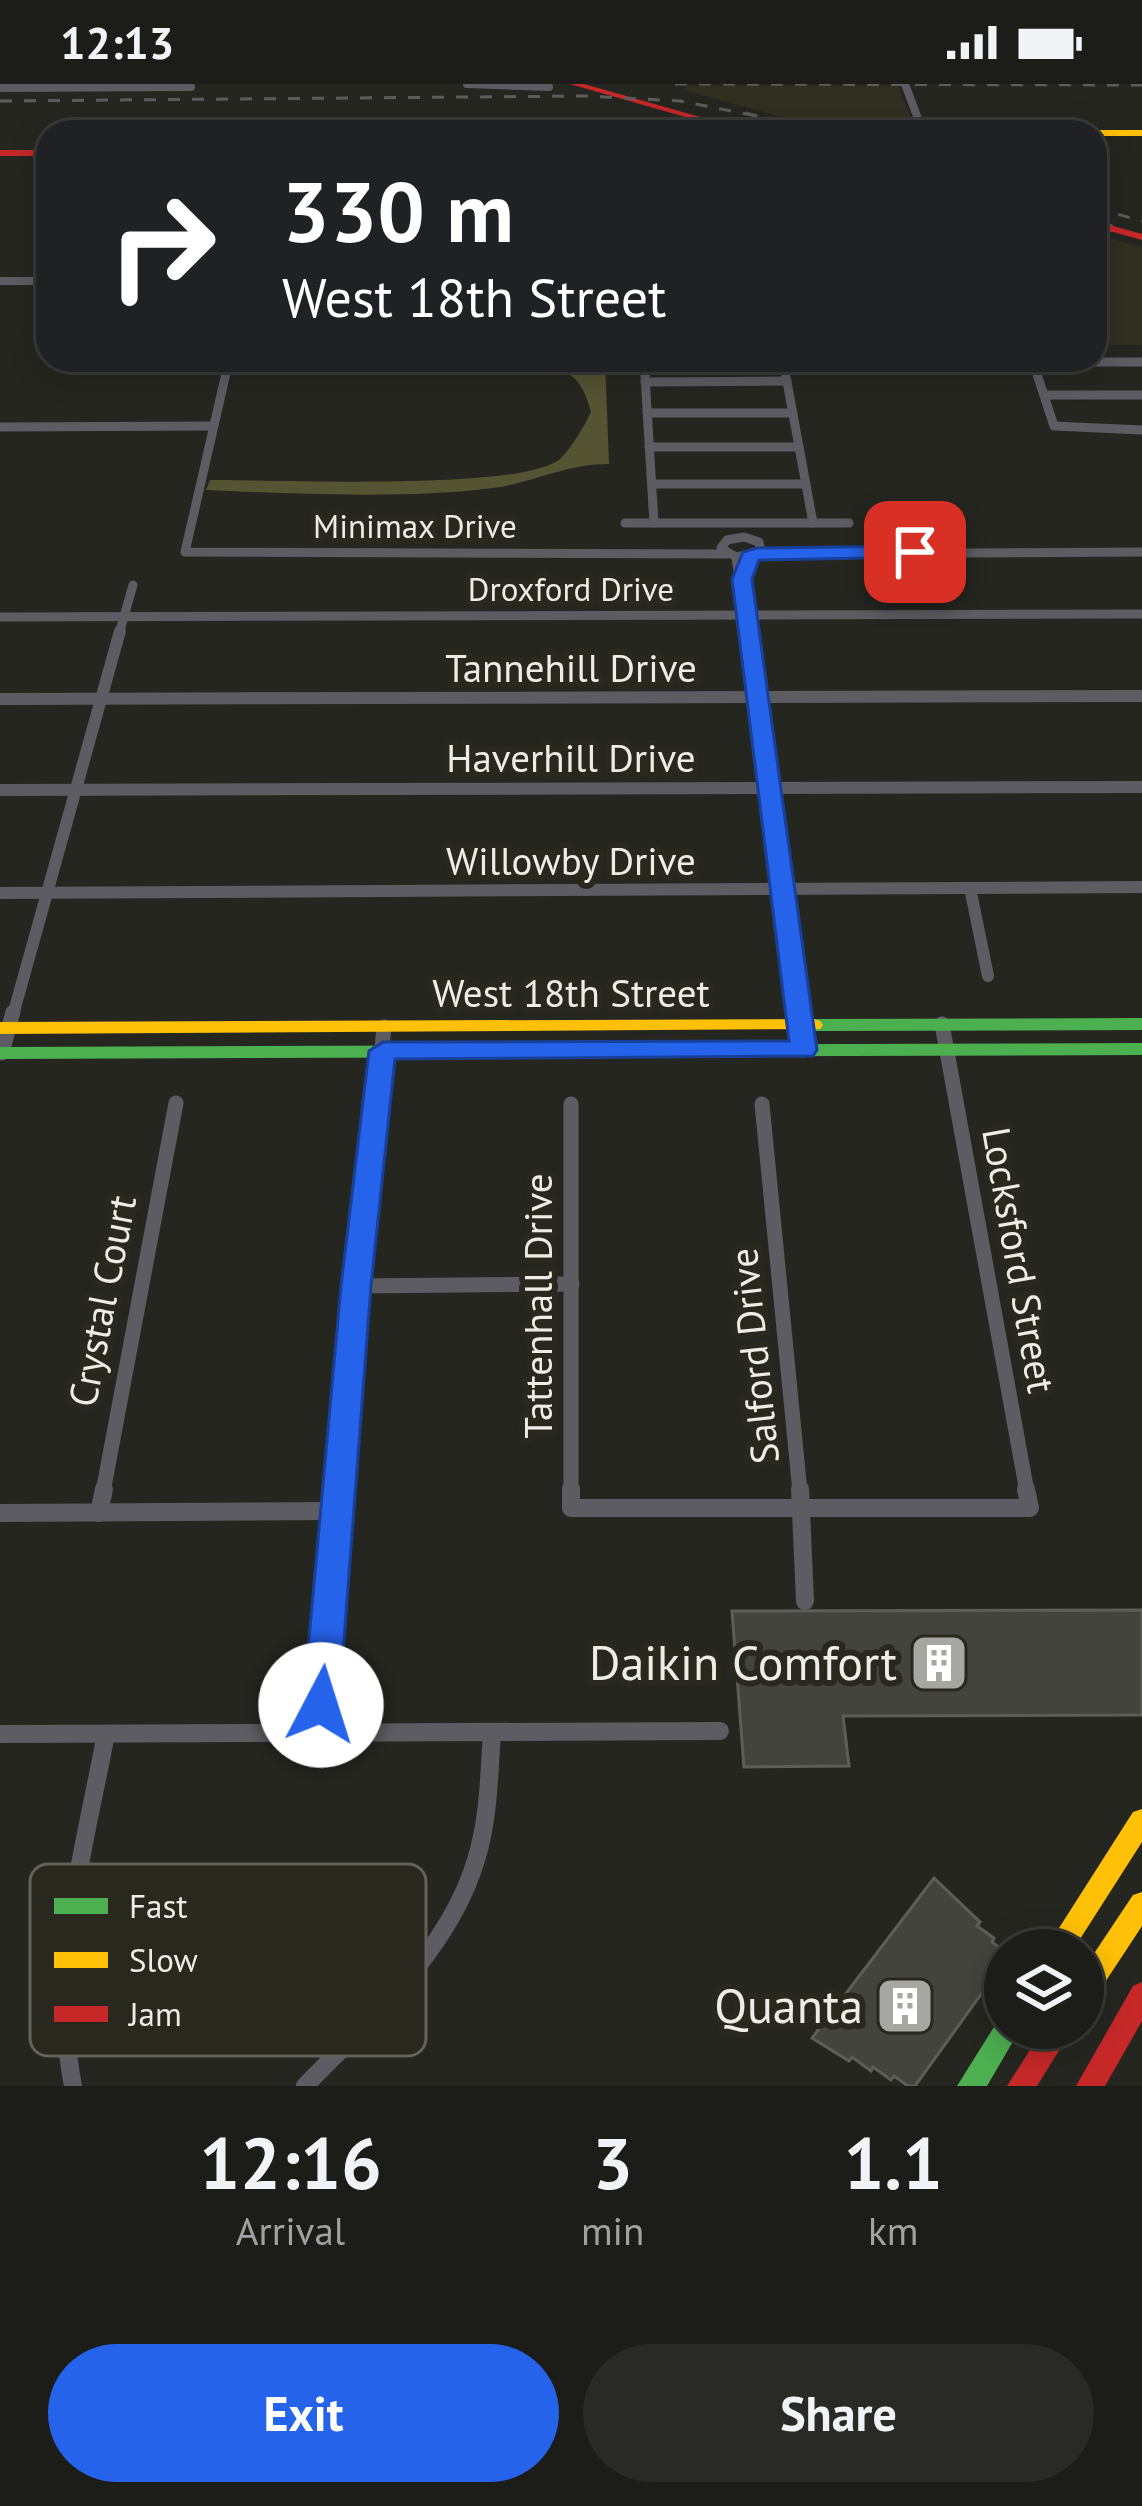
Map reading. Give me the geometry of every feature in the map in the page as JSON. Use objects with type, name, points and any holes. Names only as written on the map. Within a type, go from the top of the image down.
[{"type":"main road","points":[[574,84],[722,120]]},
{"type":"main road","points":[[598,84],[710,120]]},
{"type":"main road","points":[[617,96],[645,97]]},
{"type":"main road","points":[[1107,134],[1142,134]]},
{"type":"main road","points":[[0,153],[36,153]]},
{"type":"main road","points":[[1107,231],[1142,237]]},
{"type":"main road","name":"West 18th Street","points":[[5,1028],[1142,1024]]},
{"type":"main road","points":[[593,1026],[593,1050]]},
{"type":"main road","points":[[190,1052],[195,1027]]},
{"type":"main road","name":"West 18th Street","points":[[1,1053],[1142,1048]]},
{"type":"main road","points":[[1072,1929],[1142,1820]]},
{"type":"main road","points":[[1104,1961],[1142,1904]]},
{"type":"main road","points":[[1090,2086],[1142,1995]]},
{"type":"main road","points":[[971,2086],[995,2049]]},
{"type":"main road","points":[[1021,2086],[1046,2049]]},
{"type":"street","points":[[467,84],[549,87]]},
{"type":"street","points":[[905,84],[918,120]]},
{"type":"street","points":[[0,88],[191,88]]},
{"type":"street","points":[[0,281],[36,281]]},
{"type":"street","points":[[1107,362],[1142,362]]},
{"type":"street","points":[[0,427],[213,427],[227,372]]},
{"type":"street","points":[[645,372],[654,523]]},
{"type":"street","points":[[785,372],[813,523]]},
{"type":"street","points":[[1036,372],[1054,426],[1142,430]]},
{"type":"street","points":[[645,382],[787,381]]},
{"type":"street","points":[[1043,395],[1142,395]]},
{"type":"street","points":[[647,413],[793,413]]},
{"type":"street","name":"Minimax Drive","points":[[213,427],[185,552],[729,551]]},
{"type":"street","points":[[649,447],[799,447]]},
{"type":"street","points":[[652,484],[806,484]]},
{"type":"street","points":[[625,523],[849,523]]},
{"type":"street","points":[[729,551],[743,537],[755,551]]},
{"type":"street","points":[[729,551],[1142,552]]},
{"type":"street","points":[[729,551],[742,579],[803,1050]]},
{"type":"street","points":[[742,579],[755,551]]},
{"type":"street","points":[[1,1053],[133,585]]},
{"type":"street","name":"Droxford Drive","points":[[0,617],[1142,614]]},
{"type":"street","name":"Tannehill Drive","points":[[0,699],[1142,696]]},
{"type":"street","name":"Haverhill Drive","points":[[0,790],[1142,787]]},
{"type":"street","name":"Willowby Drive","points":[[0,893],[1142,887]]},
{"type":"street","points":[[970,888],[988,976]]},
{"type":"street","name":"Locksford Street","points":[[802,1506],[1030,1508],[941,1024]]},
{"type":"street","points":[[317,1733],[356,1286],[385,1027]]},
{"type":"street","name":"Crystal Court","points":[[99,1513],[176,1103]]},
{"type":"street","name":"Tattenhall Drive","points":[[571,1104],[572,1508],[802,1506]]},
{"type":"street","name":"Salford Drive","points":[[762,1104],[802,1506],[805,1601]]},
{"type":"street","points":[[356,1286],[572,1284]]},
{"type":"street","points":[[0,1513],[336,1511]]},
{"type":"street","points":[[0,1735],[720,1731]]},
{"type":"street","points":[[426,1952],[448,1925],[471,1876],[485,1826],[492,1732]]},
{"type":"street","points":[[84,1864],[106,1734]]},
{"type":"street","points":[[68,2056],[73,2086]]},
{"type":"street","points":[[305,2086],[334,2056]]},
{"type":"shaded area","points":[[687,86],[898,86],[912,120],[793,120],[683,90]]},
{"type":"shaded area","points":[[1107,237],[1142,247],[1142,345],[1107,345]]},
{"type":"shaded area","points":[[564,372],[605,372],[609,464],[509,485],[425,494],[206,490],[210,480],[450,480],[539,469],[561,458],[591,412]]},
{"type":"building","name":"Daikin Comfort","points":[[1142,1610],[1142,1715],[843,1716],[849,1766],[744,1767],[732,1611]]},
{"type":"building","name":"Quanta","points":[[934,1878],[980,1922],[984,1990],[915,2086],[894,2076],[891,2080],[873,2067],[871,2071],[852,2057],[849,2061],[812,2038]]},
{"type":"railway","points":[[675,84],[1142,85]]},
{"type":"railway","points":[[0,101],[586,96],[680,101],[758,116]]},
{"type":"railway","points":[[746,113],[758,116]]},
{"type":"railway","points":[[758,116],[762,117]]},
{"type":"railway","points":[[758,116],[772,120]]},
{"type":"railway","points":[[1107,211],[1142,221]]},
{"type":"traffic: fast","points":[[814,1025],[1142,1024]]},
{"type":"traffic: fast","points":[[0,1053],[1142,1049]]},
{"type":"traffic: fast","points":[[971,2086],[995,2049]]},
{"type":"traffic: slow","points":[[1107,133],[1142,133]]},
{"type":"traffic: slow","points":[[0,1028],[814,1025]]},
{"type":"traffic: slow","points":[[1072,1929],[1142,1820]]},
{"type":"traffic: slow","points":[[1104,1961],[1142,1904]]},
{"type":"traffic: jam","points":[[574,84],[704,120]]},
{"type":"traffic: jam","points":[[0,153],[36,153]]},
{"type":"traffic: jam","points":[[1107,227],[1142,237]]},
{"type":"traffic: jam","points":[[1090,2086],[1142,1995]]},
{"type":"traffic: jam","points":[[1021,2086],[1046,2049]]},
{"type":"place","name":"Daikin Comfort","points":[[939,1663]]},
{"type":"place","name":"Quanta","points":[[905,2006]]},
{"type":"route","points":[[321,1705],[356,1286],[383,1051],[803,1050],[742,579],[750,556],[757,554],[915,552]]}]
